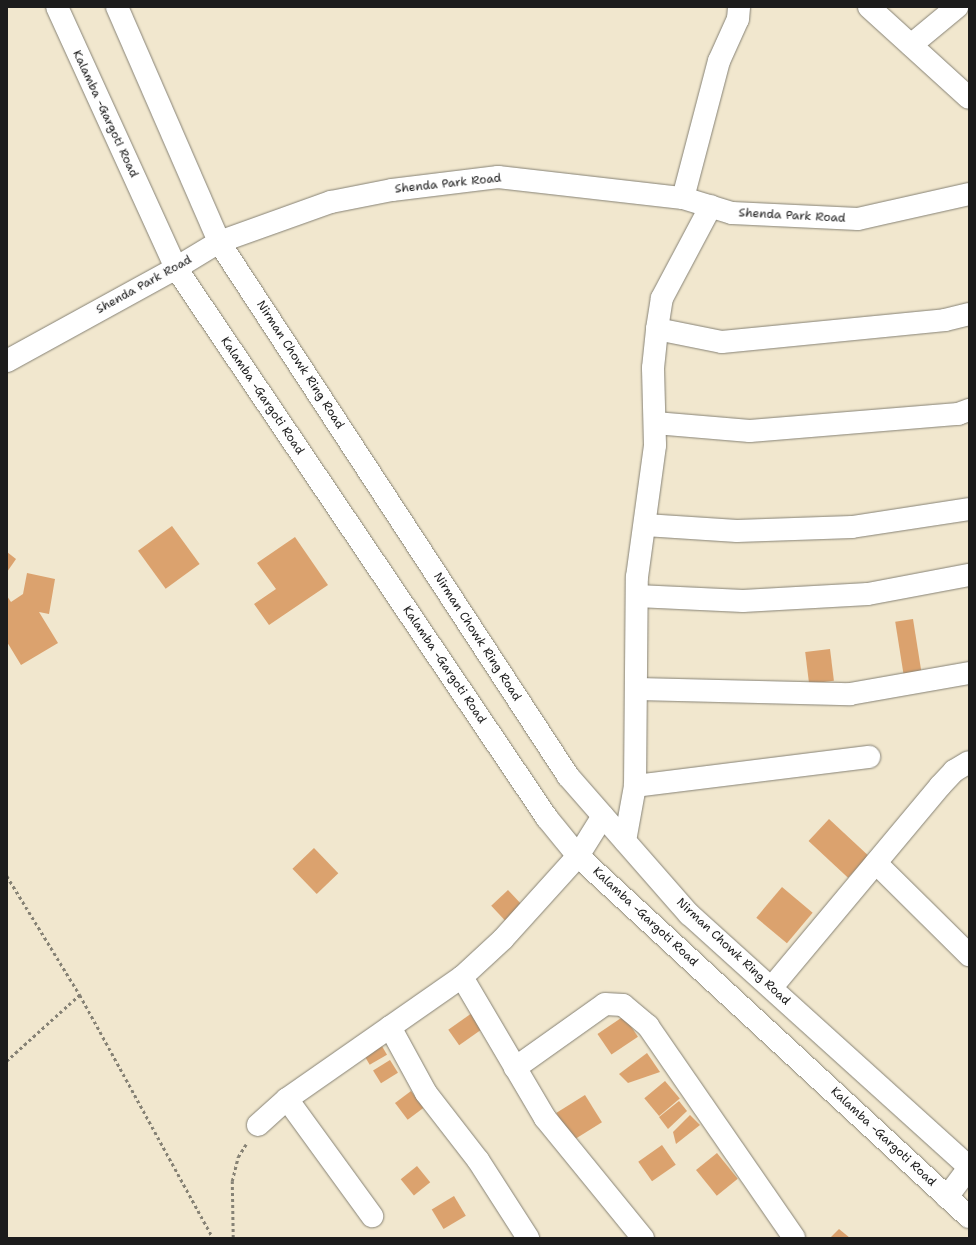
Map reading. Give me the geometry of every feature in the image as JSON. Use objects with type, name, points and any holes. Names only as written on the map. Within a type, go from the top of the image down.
[{"type":"street","name":"Kalamba -Gargoti Road","points":[[57,7],[176,268],[547,818],[578,856],[969,1217]]},
{"type":"street","name":"Nirman Chowk Ring Road","points":[[117,7],[219,242],[568,776],[688,914],[772,987],[969,1167]]},
{"type":"street","points":[[683,198],[719,61],[738,19],[739,7]]},
{"type":"street","points":[[869,7],[969,98]]},
{"type":"street","points":[[911,45],[957,7]]},
{"type":"street","name":"Shenda Park Road","points":[[7,361],[176,268],[219,242],[331,202],[392,190],[498,177],[683,198],[732,213],[858,219],[969,194]]},
{"type":"street","points":[[625,841],[634,807],[638,689],[637,596],[655,445],[653,368],[657,329],[662,298],[711,206]]},
{"type":"street","points":[[657,329],[722,342],[945,320],[969,314]]},
{"type":"street","points":[[655,423],[750,431],[958,414],[969,410]]},
{"type":"street","points":[[645,525],[737,531],[852,527],[969,509]]},
{"type":"street","points":[[637,596],[743,602],[868,594],[969,575]]},
{"type":"street","points":[[638,689],[850,694],[969,673]]},
{"type":"street","points":[[635,786],[869,757]]},
{"type":"street","points":[[772,987],[940,786],[954,771],[969,762]]},
{"type":"street","points":[[258,1125],[287,1099],[462,977],[503,939],[578,856],[603,816]]},
{"type":"street","points":[[876,863],[968,952]]},
{"type":"street","points":[[462,977],[545,1118],[643,1238]]},
{"type":"street","points":[[515,1068],[605,1004],[622,1005],[648,1026],[794,1238]]},
{"type":"street","points":[[390,1027],[426,1093],[478,1160],[528,1238]]},
{"type":"street","points":[[287,1099],[372,1216]]},
{"type":"street","points":[[947,1197],[969,1167]]},
{"type":"path","points":[[7,876],[80,995],[214,1238]]},
{"type":"path","points":[[7,1061],[80,995]]},
{"type":"path","points":[[233,1238],[232,1181],[238,1157],[258,1125]]},
{"type":"building","points":[[172,526],[200,564],[166,589],[138,551]]},
{"type":"building","points":[[295,537],[328,585],[269,625],[254,604],[276,589],[257,563]]},
{"type":"building","points":[[7,552],[16,559],[7,572]]},
{"type":"building","points":[[27,573],[55,579],[49,614],[39,612],[58,643],[21,665],[7,642],[7,596],[11,602],[23,594]]},
{"type":"building","points":[[913,619],[922,676],[904,679],[895,622]]},
{"type":"building","points":[[830,649],[834,681],[809,684],[805,652]]},
{"type":"building","points":[[829,819],[868,856],[848,878],[809,841]]},
{"type":"building","points":[[314,848],[338,873],[317,894],[292,869]]},
{"type":"building","points":[[782,887],[813,913],[787,943],[756,918]]},
{"type":"building","points":[[508,890],[522,905],[506,921],[491,906]]},
{"type":"building","points":[[472,1013],[483,1029],[459,1045],[448,1030]]},
{"type":"building","points":[[624,1016],[638,1037],[611,1055],[597,1034]]},
{"type":"building","points":[[379,1041],[387,1055],[370,1065],[362,1051]]},
{"type":"building","points":[[647,1053],[660,1072],[628,1083],[619,1074]]},
{"type":"building","points":[[390,1060],[398,1073],[381,1083],[373,1071]]},
{"type":"building","points":[[665,1081],[680,1099],[659,1116],[644,1098]]},
{"type":"building","points":[[411,1091],[424,1108],[408,1120],[395,1103]]},
{"type":"building","points":[[585,1095],[602,1122],[573,1140],[556,1113]]},
{"type":"building","points":[[679,1101],[687,1111],[668,1129],[659,1117]]},
{"type":"building","points":[[690,1115],[700,1125],[676,1144],[673,1132]]},
{"type":"building","points":[[662,1145],[676,1165],[652,1181],[638,1162]]},
{"type":"building","points":[[717,1153],[738,1179],[717,1196],[696,1170]]},
{"type":"building","points":[[417,1166],[430,1182],[414,1196],[401,1179]]},
{"type":"building","points":[[454,1196],[466,1216],[444,1229],[432,1209]]},
{"type":"building","points":[[839,1229],[850,1238],[830,1238]]}]
